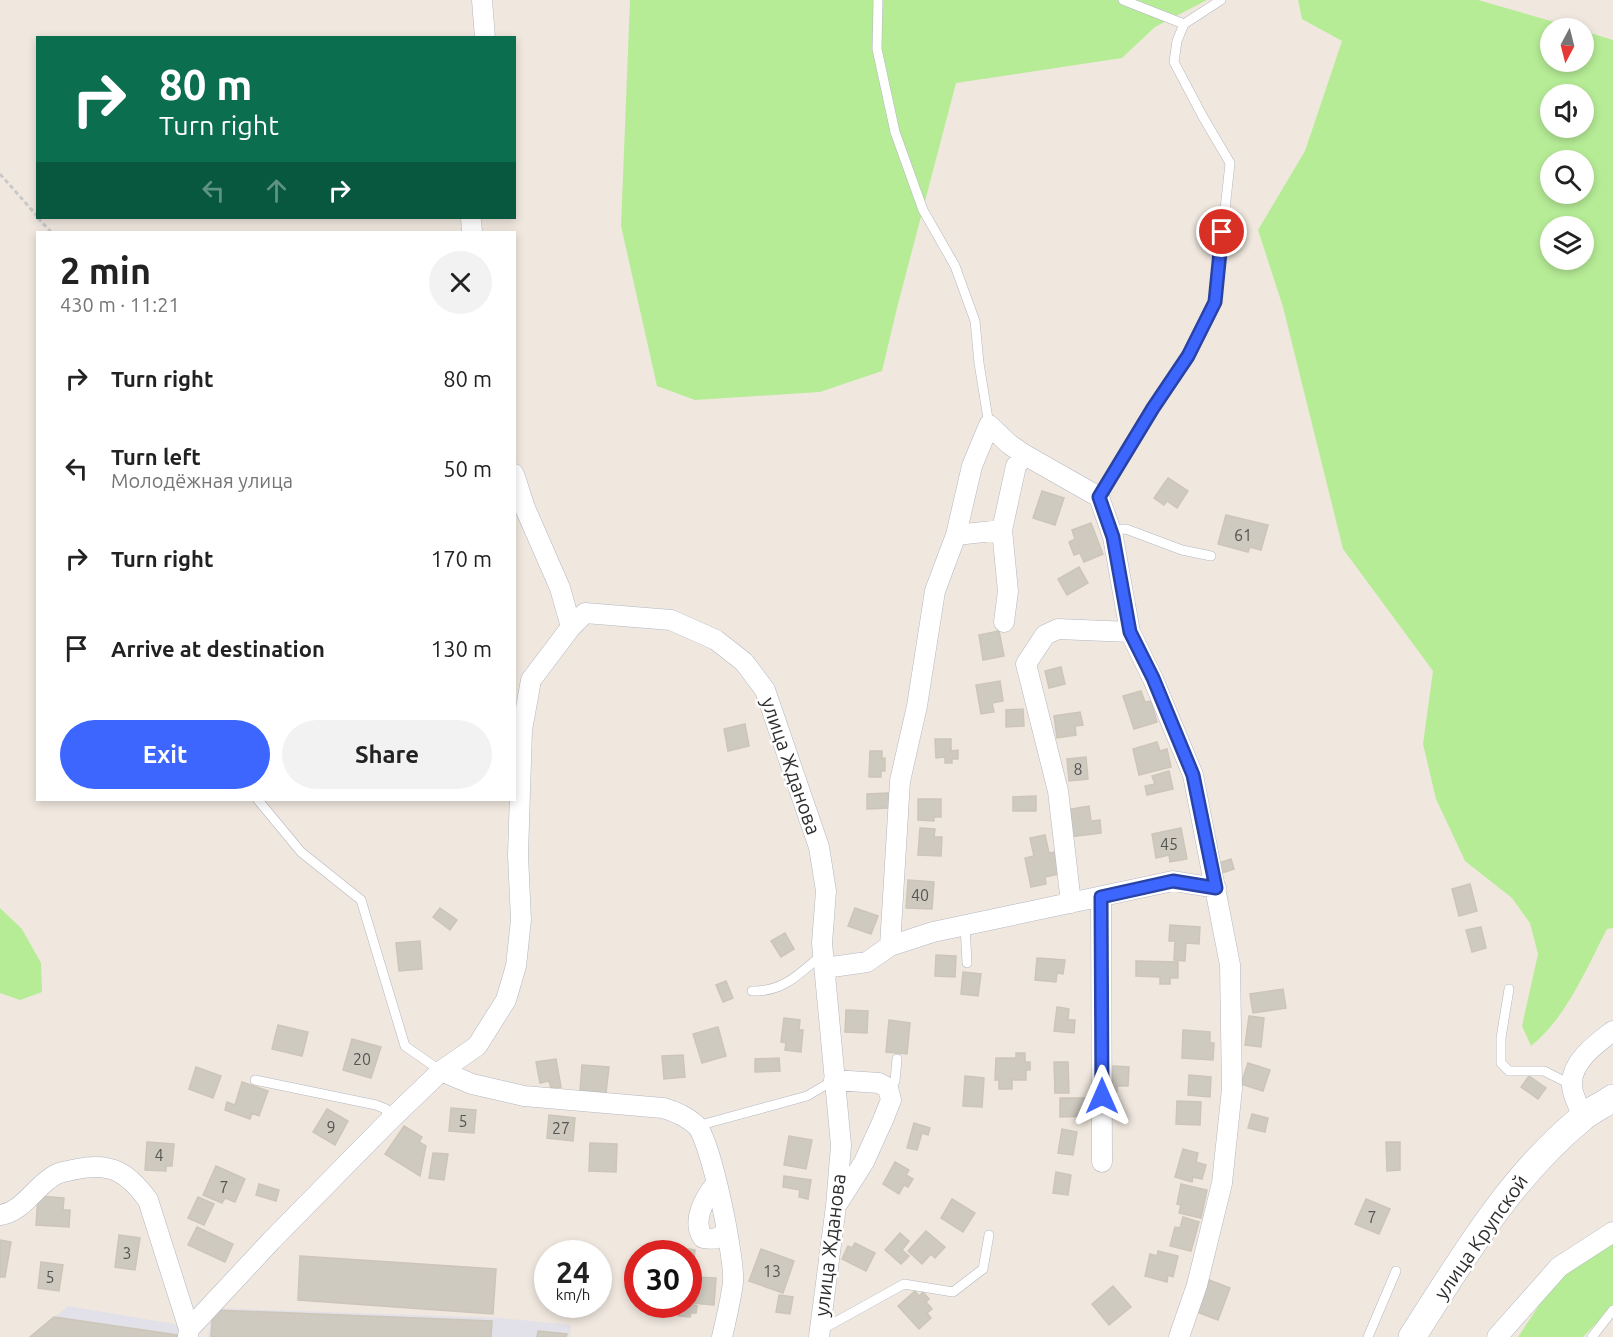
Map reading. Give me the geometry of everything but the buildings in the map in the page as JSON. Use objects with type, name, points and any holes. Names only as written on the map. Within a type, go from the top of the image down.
[{"type":"street","points":[[482,0],[484,36]]},
{"type":"street","points":[[890,946],[900,780],[917,706],[935,591],[956,535],[972,466],[989,424],[1009,444],[1025,455],[1099,497],[1110,530],[1130,632],[1153,678],[1193,775],[1230,965],[1232,1089],[1222,1183],[1197,1286],[1179,1337]]},
{"type":"street","points":[[1005,622],[1008,591],[1002,530],[1016,466],[1025,455]]},
{"type":"street","points":[[516,480],[525,508],[560,588],[571,627]]},
{"type":"street","points":[[956,535],[1002,530]]},
{"type":"street","name":"улица Жданова","points":[[189,1333],[271,1241],[387,1123],[441,1071],[477,1047],[506,1000],[516,966],[521,920],[518,855],[523,720],[531,680],[571,627],[585,613],[671,620],[716,640],[744,662],[765,690],[819,847],[826,891],[822,943],[841,1145],[836,1206],[819,1334]]},
{"type":"street","points":[[1071,903],[1058,790],[1026,664],[1045,635],[1058,628],[1130,632]]},
{"type":"street","points":[[824,961],[867,962],[890,946],[933,932],[1173,881],[1216,888]]},
{"type":"street","points":[[1101,897],[1102,1162]]},
{"type":"street","points":[[1583,1117],[1572,1085],[1576,1068],[1592,1047],[1613,1031]]},
{"type":"street","points":[[441,1071],[472,1084],[524,1096],[663,1108],[673,1111],[697,1126],[707,1148],[727,1230],[733,1281],[722,1337]]},
{"type":"street","points":[[834,1080],[879,1083],[888,1088],[891,1100],[864,1162],[836,1206]]},
{"type":"street","name":"улица Крупской","points":[[1412,1337],[1479,1233],[1524,1174],[1583,1117],[1613,1098]]},
{"type":"street","points":[[841,1145],[848,1156],[864,1162]]},
{"type":"street","points":[[0,1215],[11,1214],[56,1174],[87,1167],[116,1169],[135,1182],[148,1200],[189,1333]]},
{"type":"street","points":[[716,1184],[704,1199],[699,1232],[703,1238],[714,1240],[727,1230]]},
{"type":"street","points":[[1497,1337],[1559,1267],[1613,1232]]},
{"type":"lane","points":[[878,0],[877,49],[895,132],[922,210],[955,266],[975,321],[989,424]]},
{"type":"lane","points":[[1123,0],[1184,24]]},
{"type":"lane","points":[[1099,497],[1153,408],[1188,356],[1215,302],[1230,163],[1174,62],[1177,41],[1184,24],[1221,0]]},
{"type":"lane","points":[[1110,530],[1126,529],[1182,550],[1211,556]]},
{"type":"lane","points":[[259,801],[301,852],[361,900],[405,1046],[441,1071]]},
{"type":"lane","points":[[965,925],[967,963]]},
{"type":"lane","points":[[752,991],[779,988],[824,961]]},
{"type":"lane","points":[[1509,989],[1501,1038],[1501,1063],[1509,1071],[1544,1071],[1572,1085]]},
{"type":"lane","points":[[888,1088],[895,1081],[897,1059]]},
{"type":"lane","points":[[255,1080],[386,1108],[387,1123]]},
{"type":"lane","points":[[697,1126],[807,1096],[834,1080]]},
{"type":"lane","points":[[819,1334],[904,1284],[953,1292],[983,1269],[990,1235]]},
{"type":"lane","points":[[1368,1337],[1396,1271]]},
{"type":"lane","points":[[1592,1337],[1613,1310]]},
{"type":"path","points":[[0,174],[36,215]]},
{"type":"path","points":[[40,219],[50,231]]},
{"type":"shaded area","points":[[68,1306],[180,1325],[177,1337],[30,1337]]},
{"type":"shaded area","points":[[213,1308],[501,1318],[571,1325],[570,1337],[208,1337]]},
{"type":"green space","points":[[630,0],[1207,0],[1155,27],[1122,58],[956,83],[882,371],[820,392],[695,400],[657,386],[621,226]]},
{"type":"green space","points":[[1298,0],[1478,0],[1540,18],[1540,72],[1594,72],[1594,34],[1613,40],[1613,928],[1607,929],[1565,1007],[1544,1034],[1531,1046],[1522,1026],[1538,954],[1530,923],[1512,898],[1465,861],[1436,799],[1423,744],[1433,671],[1343,549],[1283,307],[1258,230],[1305,151],[1342,41],[1302,19]]},
{"type":"green space","points":[[0,908],[22,929],[41,963],[42,992],[20,1000],[0,993]]},
{"type":"green space","points":[[1613,1236],[1613,1306],[1583,1337],[1518,1337],[1570,1259]]},
{"type":"route","points":[[1102,1096],[1101,897],[1173,881],[1216,888],[1193,775],[1153,678],[1130,632],[1113,537],[1099,497],[1153,408],[1188,356],[1215,302],[1222,232]]}]
